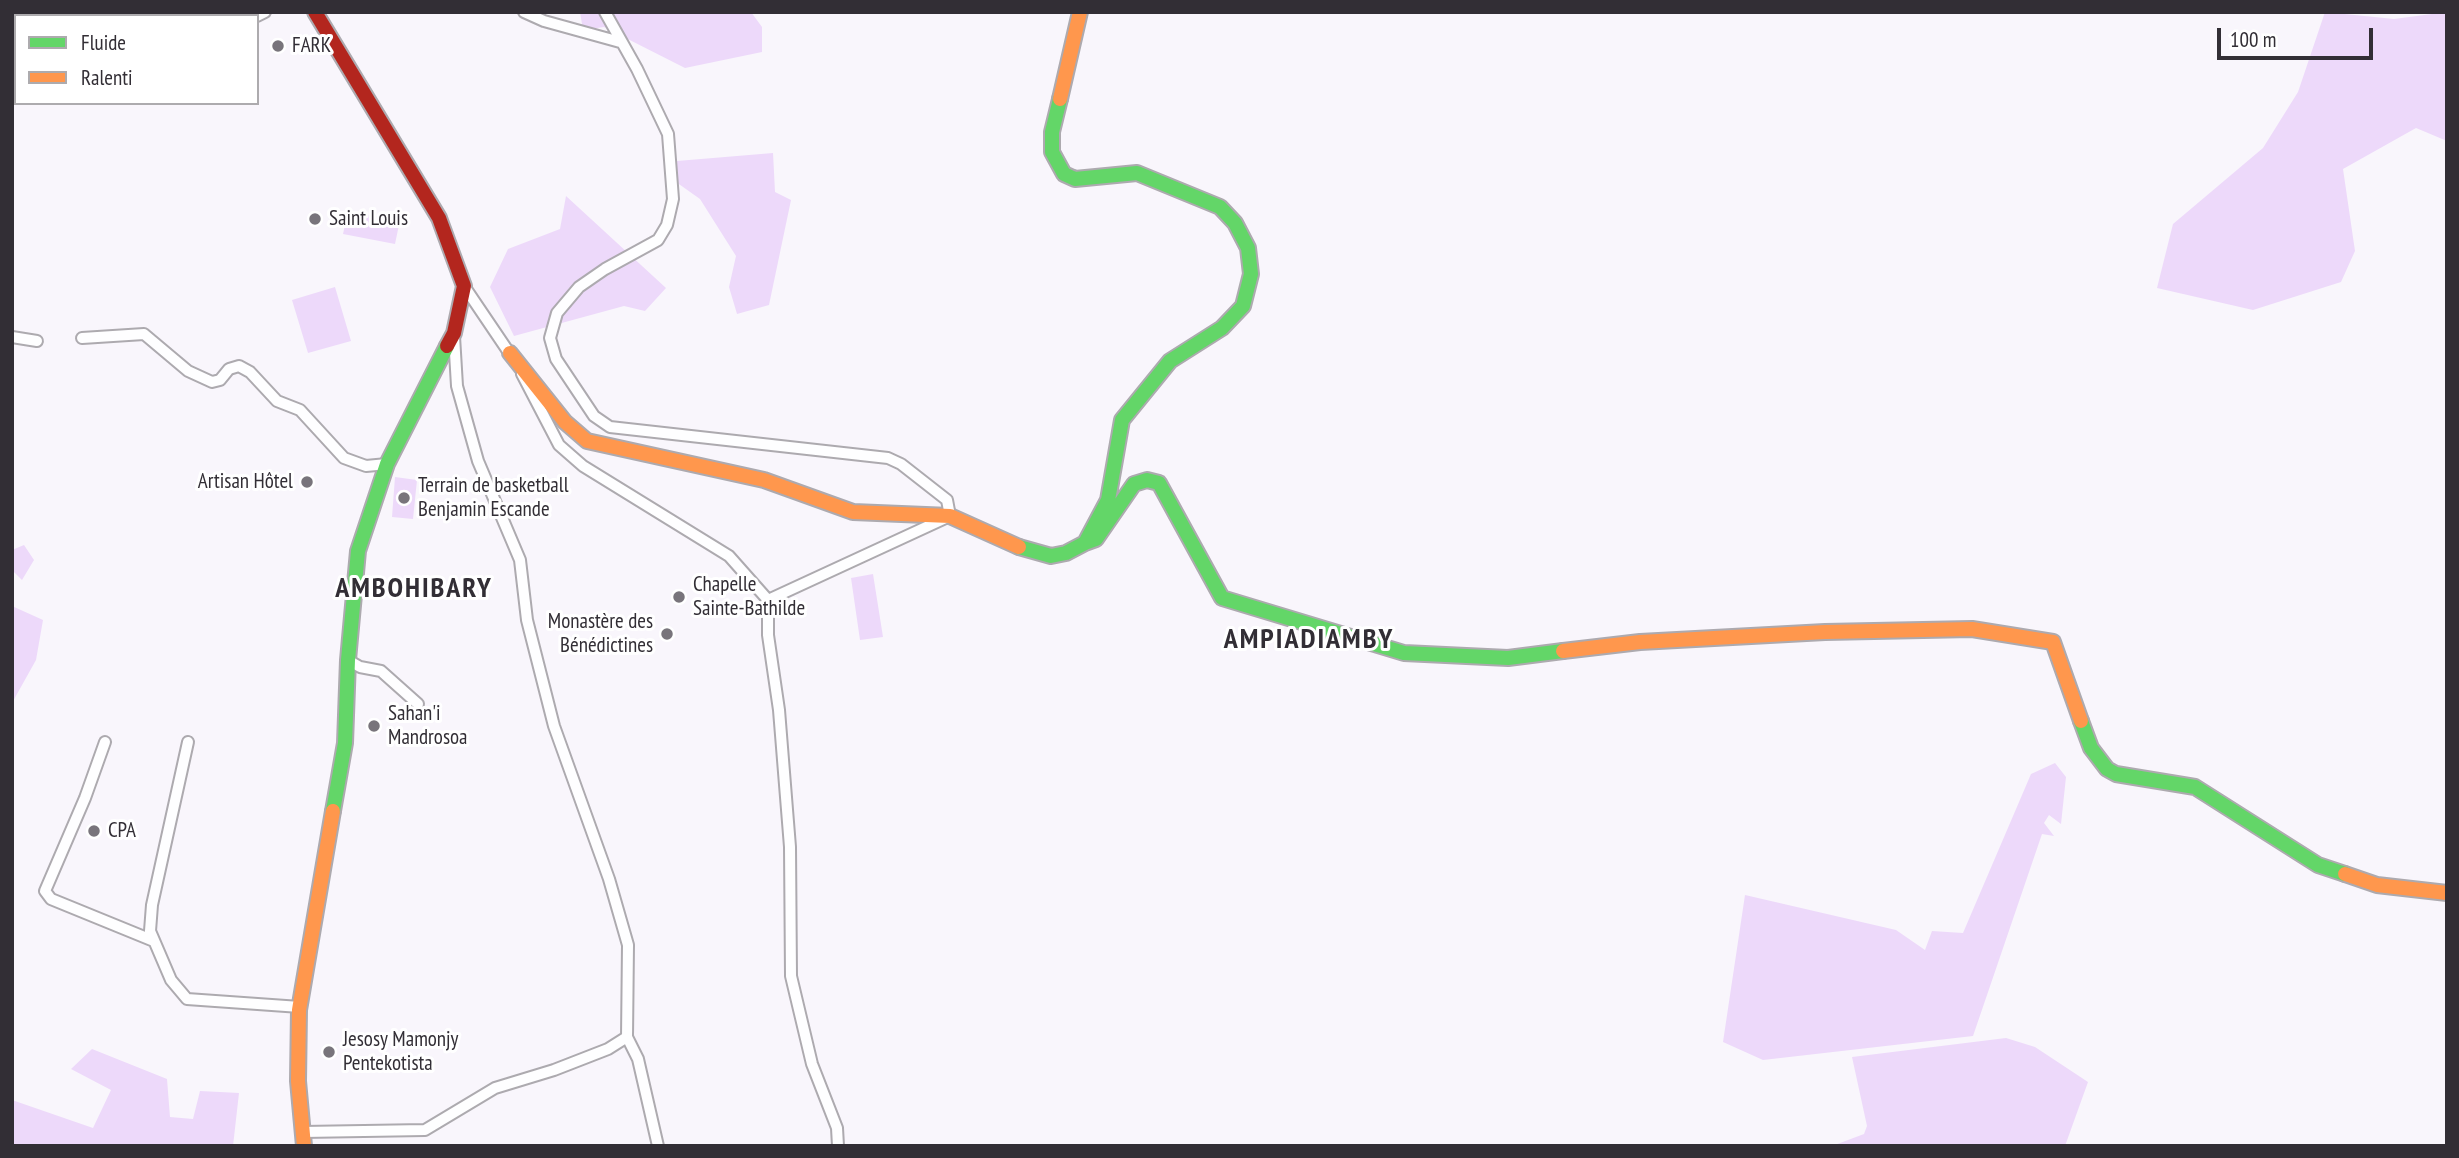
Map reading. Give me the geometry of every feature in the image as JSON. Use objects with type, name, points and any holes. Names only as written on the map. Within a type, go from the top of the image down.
[{"type":"street","points":[[315,12],[439,218],[464,286],[510,353],[565,422],[587,442],[764,480],[853,512],[950,516],[1033,553],[1051,556],[1066,553],[1096,539],[1135,484],[1147,480],[1159,484],[1222,598],[1404,653],[1508,658],[1640,642],[1825,632],[1945,629],[1972,629],[2053,642],[2091,748],[2107,769],[2116,774],[2195,787],[2318,865],[2377,885],[2447,893]]},
{"type":"street","points":[[524,12],[544,21],[621,42]]},
{"type":"street","points":[[604,12],[642,78],[668,134],[673,199],[667,225],[658,240],[605,269],[579,287],[557,313],[550,338],[556,359],[594,416],[610,427],[649,433],[888,458],[947,500],[950,516]]},
{"type":"street","points":[[1080,12],[1052,132],[1052,152],[1057,164],[1064,174],[1075,179],[1138,173],[1220,207],[1235,223],[1248,248],[1251,274],[1243,306],[1222,328],[1170,361],[1122,420],[1108,500],[1085,543]]},
{"type":"street","points":[[464,286],[454,333],[387,464],[358,551],[348,660],[345,743],[300,1007],[298,1081],[304,1139],[425,1130],[495,1088],[554,1070],[608,1049],[627,1037]]},
{"type":"street","points":[[454,333],[457,386],[478,461],[520,560],[527,620],[554,726],[605,866],[628,945],[627,1037],[638,1059],[658,1146]]},
{"type":"street","points":[[82,338],[144,334],[188,371],[212,382],[220,380],[229,369],[239,366],[250,372],[277,401],[300,410],[344,458],[366,466],[387,464]]},
{"type":"street","points":[[12,337],[37,341]]},
{"type":"street","points":[[510,353],[559,445],[583,466],[729,556],[768,600],[768,635],[779,710],[790,847],[790,976],[812,1064],[837,1128],[838,1146]]},
{"type":"street","points":[[768,600],[950,516]]},
{"type":"street","points":[[348,660],[360,667],[381,671],[418,704]]},
{"type":"street","points":[[188,741],[152,905],[150,931],[154,941],[171,981],[187,999],[300,1007]]},
{"type":"street","points":[[106,742],[45,891],[51,899],[154,941]]},
{"type":"shaded area","points":[[580,12],[751,12],[762,27],[762,52],[685,68],[604,27],[583,30]]},
{"type":"shaded area","points":[[2325,12],[2394,19],[2447,12],[2447,141],[2416,128],[2343,169],[2355,251],[2341,282],[2253,310],[2157,288],[2173,224],[2263,148],[2298,92]]},
{"type":"shaded area","points":[[773,153],[775,192],[791,200],[769,305],[737,314],[729,287],[736,256],[700,199],[676,182],[677,161]]},
{"type":"shaded area","points":[[566,196],[666,288],[645,311],[624,306],[514,336],[490,287],[508,249],[560,229]]},
{"type":"shaded area","points":[[348,211],[400,220],[395,244],[343,234]]},
{"type":"shaded area","points":[[335,287],[351,341],[308,353],[292,300]]},
{"type":"shaded area","name":"Terrain de basketball Benjamin Escande","points":[[395,477],[417,480],[413,519],[392,517]]},
{"type":"shaded area","points":[[24,545],[34,560],[22,580],[12,570],[12,550]]},
{"type":"shaded area","points":[[873,574],[883,637],[860,640],[851,578]]},
{"type":"shaded area","points":[[12,606],[43,620],[36,660],[12,703]]},
{"type":"shaded area","points":[[2055,763],[2066,777],[2061,824],[2049,815],[2044,823],[2054,836],[2042,834],[1973,1036],[1763,1060],[1723,1042],[1745,895],[1896,930],[1925,950],[1932,931],[1963,933],[2031,774]]},
{"type":"shaded area","points":[[2006,1038],[2035,1047],[2088,1082],[2065,1146],[1832,1146],[1864,1134],[1867,1126],[1852,1057]]},
{"type":"shaded area","points":[[92,1049],[167,1079],[170,1117],[193,1119],[200,1091],[239,1093],[233,1146],[12,1146],[12,1100],[93,1128],[111,1090],[71,1069]]},
{"type":"traffic: fast","points":[[1019,547],[1051,556],[1066,553],[1085,543],[1108,500],[1122,420],[1170,361],[1222,328],[1243,306],[1251,274],[1248,248],[1235,223],[1220,207],[1137,173],[1075,179],[1064,174],[1052,152],[1052,132],[1060,99]]},
{"type":"traffic: fast","points":[[333,811],[345,743],[348,660],[358,551],[387,464],[447,346]]},
{"type":"traffic: fast","points":[[1085,543],[1096,539],[1134,484],[1147,480],[1159,483],[1222,598],[1404,653],[1508,658],[1563,651]]},
{"type":"traffic: fast","points":[[2081,721],[2091,748],[2107,769],[2116,774],[2195,787],[2318,865],[2345,874]]},
{"type":"traffic: slow","points":[[1060,99],[1080,12]]},
{"type":"traffic: slow","points":[[510,353],[565,422],[587,441],[764,480],[853,512],[950,516],[1019,547]]},
{"type":"traffic: slow","points":[[1563,651],[1640,642],[1825,632],[1972,629],[2053,642],[2081,721]]},
{"type":"traffic: slow","points":[[304,1146],[298,1081],[299,1010],[333,811]]},
{"type":"traffic: slow","points":[[2345,874],[2377,885],[2447,893]]},
{"type":"traffic: jam","points":[[315,12],[439,218],[464,286],[454,333],[447,346]]},
{"type":"place","name":"FARK","points":[[278,46]]},
{"type":"place","name":"Saint Louis","points":[[315,219]]},
{"type":"place","name":"Artisan Hôtel","points":[[307,482]]},
{"type":"place","name":"Terrain de basketball Benjamin Escande","points":[[404,498]]},
{"type":"place","name":"Chapelle Sainte-Bathilde","points":[[679,597]]},
{"type":"place","name":"Monastère des Bénédictines","points":[[667,634]]},
{"type":"place","name":"Sahan'i Mandrosoa","points":[[374,726]]},
{"type":"place","name":"CPA","points":[[94,831]]},
{"type":"place","name":"Jesosy Mamonjy Pentekotista","points":[[329,1052]]},
{"type":"district","name":"AMBOHIBARY","points":[[414,589]]},
{"type":"district","name":"AMPIADIAMBY","points":[[1309,640]]}]
